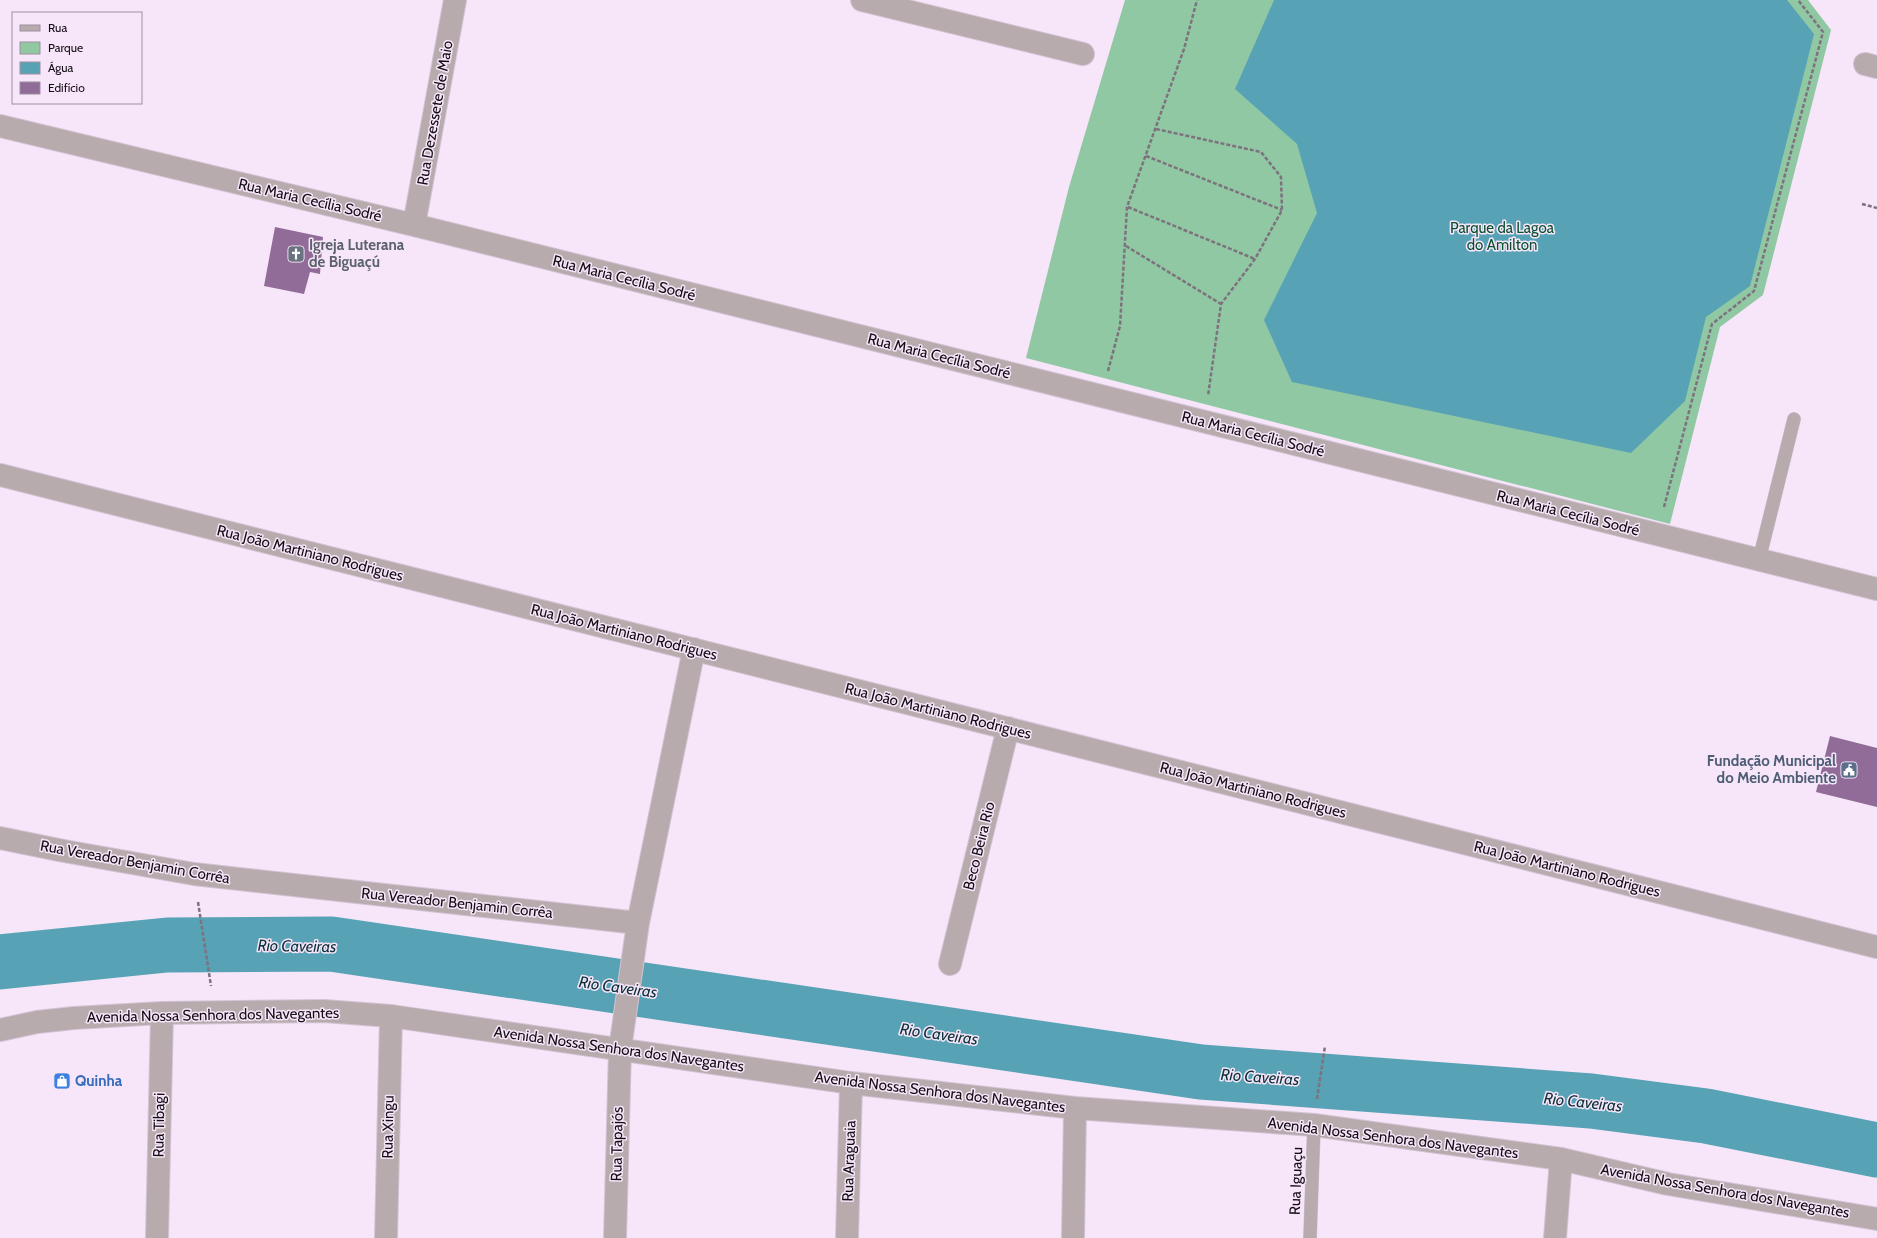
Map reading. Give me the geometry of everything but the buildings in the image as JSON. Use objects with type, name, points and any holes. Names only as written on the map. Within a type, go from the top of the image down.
[{"type":"street","name":"Rua Dezessete de Maio","points":[[414,225],[455,0]]},
{"type":"street","points":[[862,0],[1083,54]]},
{"type":"street","name":"Rua Maria Cecília Sodré","points":[[0,126],[414,225],[1877,589]]},
{"type":"street","name":"Rua João Martiniano Rodrigues","points":[[0,475],[1877,947]]},
{"type":"street","points":[[636,931],[694,649]]},
{"type":"street","name":"Beco Beira Rio","points":[[950,964],[1008,728]]},
{"type":"street","name":"Rua Vereador Benjamin Corrêa","points":[[0,838],[194,874],[636,931]]},
{"type":"street","name":"Rua Tapajós","points":[[615,1238],[620,1049],[636,931]]},
{"type":"street","name":"Avenida Nossa Senhora dos Navegantes","points":[[0,1030],[38,1022],[74,1018],[162,1013],[316,1010],[391,1016],[851,1083],[1075,1108],[1315,1115],[1561,1159],[1668,1184],[1877,1219]]},
{"type":"street","name":"Rua Tibagi","points":[[157,1238],[162,1013]]},
{"type":"street","name":"Rua Xingu","points":[[386,1238],[391,1016]]},
{"type":"street","name":"Rua Araguaia","points":[[847,1238],[851,1083]]},
{"type":"street","points":[[1073,1238],[1075,1108]]},
{"type":"street","points":[[1555,1238],[1561,1159]]},
{"type":"lane","points":[[1759,560],[1794,419]]},
{"type":"lane","name":"Rua Iguaçu","points":[[1310,1238],[1315,1115]]},
{"type":"path","points":[[1101,396],[1120,326],[1128,207],[1184,49],[1197,0]]},
{"type":"path","points":[[1656,535],[1712,324],[1754,291],[1823,32],[1798,0]]},
{"type":"path","points":[[1156,129],[1261,152],[1281,176],[1282,210],[1255,259],[1221,304],[1204,422]]},
{"type":"path","points":[[1146,156],[1282,210]]},
{"type":"path","points":[[1862,204],[1877,208]]},
{"type":"path","points":[[1128,207],[1255,259]]},
{"type":"path","points":[[1125,246],[1221,304]]},
{"type":"path","points":[[198,902],[211,985]]},
{"type":"path","points":[[1315,1115],[1325,1046]]},
{"type":"green space","name":"Parque da Lagoa do Amilton","points":[[1125,0],[1808,0],[1831,30],[1763,295],[1720,327],[1670,524],[1026,358],[1069,187]]},
{"type":"water","name":"Parque da Lagoa do Amilton","points":[[1274,0],[1787,0],[1814,34],[1750,286],[1706,317],[1685,401],[1631,453],[1292,382],[1264,320],[1317,213],[1297,144],[1235,89]]},
{"type":"waterway","name":"Rio Caveiras","points":[[0,962],[167,945],[331,944],[1201,1072],[1591,1101],[1706,1116],[1877,1150]]},
{"type":"place","name":"Igreja Luterana de Biguaçú","points":[[296,254]]},
{"type":"place","name":"Fundação Municipal do Meio Ambiente","points":[[1849,770]]},
{"type":"place","name":"Quinha","points":[[62,1081]]}]
